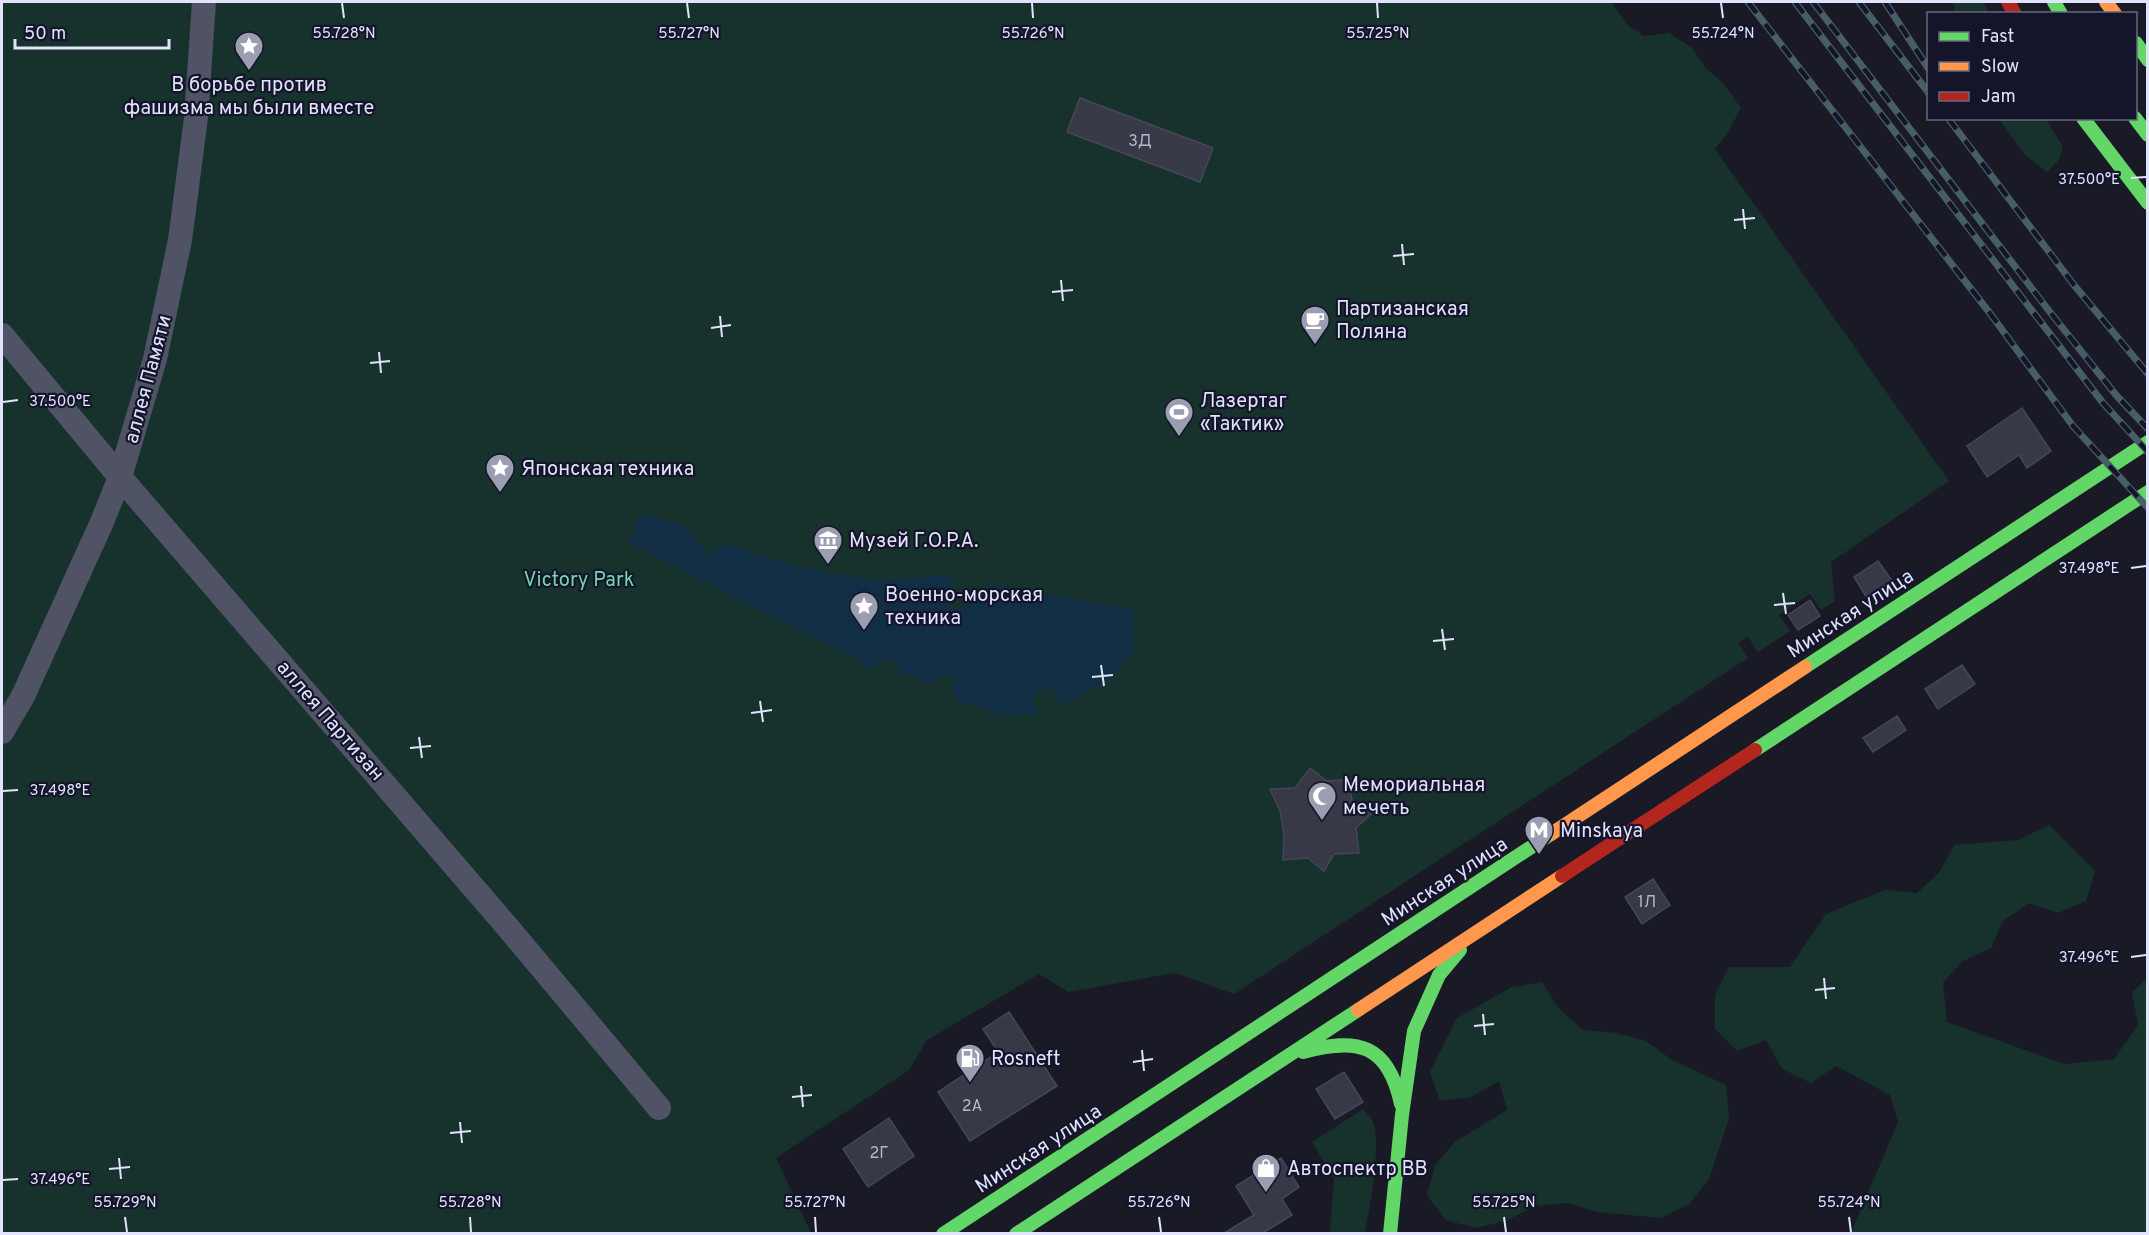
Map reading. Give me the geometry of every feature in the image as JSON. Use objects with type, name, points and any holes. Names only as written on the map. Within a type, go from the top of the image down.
[{"type":"main road","points":[[2137,44],[2148,60]]},
{"type":"main road","points":[[2085,120],[2148,203]]},
{"type":"main road","points":[[2137,120],[2148,135]]},
{"type":"main road","name":"Минская улица","points":[[943,1233],[2148,442]]},
{"type":"main road","points":[[1016,1233],[2148,492]]},
{"type":"main road","points":[[1390,1233],[1402,1115],[1414,1031],[1439,975],[1474,933]]},
{"type":"main road","points":[[1282,1059],[1311,1049],[1338,1045],[1359,1046],[1378,1055],[1388,1064],[1398,1084],[1402,1115]]},
{"type":"street","name":"аллея Памяти","points":[[2,732],[23,696],[85,561],[120,477],[155,358],[180,240],[196,118],[204,2]]},
{"type":"street","name":"аллея Партизан","points":[[2,335],[120,477],[510,930],[659,1108]]},
{"type":"green space","name":"Victory Park","points":[[2,2],[1611,2],[1629,26],[1644,36],[1669,33],[1692,48],[1705,67],[1724,84],[1741,108],[1727,134],[1715,149],[1949,481],[1831,562],[1835,601],[1821,610],[1810,594],[1779,615],[1790,631],[1758,652],[1748,637],[1738,643],[1748,658],[1234,994],[1175,973],[1068,992],[1039,974],[927,1040],[909,1070],[776,1158],[811,1233],[2,1233]]},
{"type":"green space","points":[[1952,2],[1983,2],[1988,12],[1953,12],[1955,7]]},
{"type":"green space","points":[[2000,120],[2047,120],[2063,147],[2058,161],[2047,172],[2024,154]]},
{"type":"green space","points":[[2049,825],[2095,871],[2086,901],[2058,913],[2029,903],[2003,921],[1991,948],[1963,961],[1943,982],[1947,1022],[2064,1064],[2114,1059],[2138,1025],[2132,992],[2147,978],[2147,1233],[1851,1233],[1898,1122],[1890,1095],[1836,1066],[1811,1083],[1782,1069],[1766,1040],[1737,1051],[1715,1029],[1715,995],[1729,967],[1790,967],[1826,914],[1885,890],[1917,893],[1939,873],[1954,845],[2018,840]]},
{"type":"green space","points":[[1542,982],[1558,1008],[1583,1030],[1616,1033],[1646,1041],[1672,1060],[1726,1085],[1729,1119],[1709,1179],[1689,1204],[1661,1218],[1597,1212],[1567,1203],[1535,1206],[1506,1221],[1476,1228],[1445,1220],[1427,1195],[1435,1165],[1455,1142],[1507,1110],[1499,1081],[1471,1097],[1440,1101],[1430,1072],[1457,1018],[1512,987]]},
{"type":"green space","points":[[1363,1109],[1372,1120],[1376,1143],[1376,1159],[1365,1233],[1330,1233],[1334,1179],[1312,1142]]},
{"type":"water","points":[[640,514],[687,527],[707,554],[726,544],[806,569],[879,581],[942,575],[956,583],[948,588],[945,595],[947,603],[954,609],[966,605],[970,599],[968,589],[985,594],[989,584],[1134,610],[1134,652],[1106,682],[1061,706],[1053,690],[1045,688],[1034,693],[1033,699],[1039,715],[1005,715],[954,699],[954,677],[940,675],[938,681],[919,683],[915,676],[900,674],[898,664],[884,658],[870,670],[859,660],[629,543]]},
{"type":"building","points":[[1080,98],[1213,148],[1200,182],[1067,132]]},
{"type":"building","points":[[2022,408],[2051,451],[2027,468],[2019,455],[1987,477],[1967,446]]},
{"type":"building","points":[[1878,561],[1893,582],[1867,598],[1854,577]]},
{"type":"building","points":[[1810,600],[1820,616],[1798,630],[1788,615]]},
{"type":"building","points":[[1962,665],[1975,684],[1938,709],[1925,689]]},
{"type":"building","points":[[1897,716],[1906,730],[1873,752],[1863,738]]},
{"type":"building","name":"Мемориальная мечеть","points":[[1310,768],[1327,781],[1350,779],[1352,801],[1371,814],[1356,828],[1359,853],[1334,854],[1324,871],[1308,858],[1283,860],[1284,835],[1280,811],[1270,789],[1295,788]]},
{"type":"building","points":[[1653,879],[1670,905],[1642,924],[1625,897]]},
{"type":"building","points":[[1009,1012],[1057,1086],[970,1141],[938,1092],[998,1052],[983,1029]]},
{"type":"building","points":[[1344,1072],[1363,1102],[1335,1119],[1316,1089]]},
{"type":"building","points":[[889,1118],[914,1156],[868,1187],[843,1149]]},
{"type":"building","name":"Автоспектр ВВ","points":[[1281,1158],[1299,1187],[1282,1199],[1292,1215],[1263,1233],[1224,1233],[1254,1215],[1236,1186]]},
{"type":"railway","points":[[1748,2],[1989,312],[2073,426],[2148,508]]},
{"type":"railway","points":[[1795,2],[2103,403],[2148,452]]},
{"type":"railway","points":[[1813,2],[2046,307],[2116,395],[2148,429]]},
{"type":"railway","points":[[1859,2],[1927,91]]},
{"type":"railway","points":[[1885,2],[1927,66]]},
{"type":"railway","points":[[1950,120],[2074,285],[2148,374]]},
{"type":"traffic: fast","points":[[2054,2],[2060,12]]},
{"type":"traffic: fast","points":[[2137,44],[2148,60]]},
{"type":"traffic: fast","points":[[2085,120],[2148,203]]},
{"type":"traffic: fast","points":[[2137,120],[2148,135]]},
{"type":"traffic: fast","points":[[1805,667],[2148,442]]},
{"type":"traffic: fast","points":[[1755,750],[2148,492]]},
{"type":"traffic: fast","points":[[943,1234],[1551,834]]},
{"type":"traffic: fast","points":[[1390,1234],[1402,1115],[1414,1031],[1439,975],[1460,950]]},
{"type":"traffic: fast","points":[[1016,1234],[1358,1010]]},
{"type":"traffic: fast","points":[[1303,1052],[1340,1045],[1368,1050],[1379,1057],[1388,1068],[1401,1104]]},
{"type":"traffic: slow","points":[[2106,2],[2114,12]]},
{"type":"traffic: slow","points":[[1551,834],[1805,667]]},
{"type":"traffic: slow","points":[[1358,1010],[1562,876]]},
{"type":"traffic: jam","points":[[2008,2],[2014,12]]},
{"type":"traffic: jam","points":[[1562,876],[1755,750]]},
{"type":"place","name":"В борьбе против фашизма мы были вместе","points":[[249,72]]},
{"type":"place","name":"Партизанская Поляна","points":[[1315,346]]},
{"type":"place","name":"Лазертаг «Тактик»","points":[[1179,438]]},
{"type":"place","name":"Японская техника","points":[[500,494]]},
{"type":"place","name":"Музей Г.О.Р.А.","points":[[828,566]]},
{"type":"place","name":"Военно-морская техника","points":[[864,632]]},
{"type":"place","name":"Мемориальная мечеть","points":[[1322,822]]},
{"type":"place","name":"Minskaya","points":[[1539,856]]},
{"type":"place","name":"Rosneft","points":[[970,1084]]},
{"type":"place","name":"Автоспектр ВВ","points":[[1266,1194]]}]
